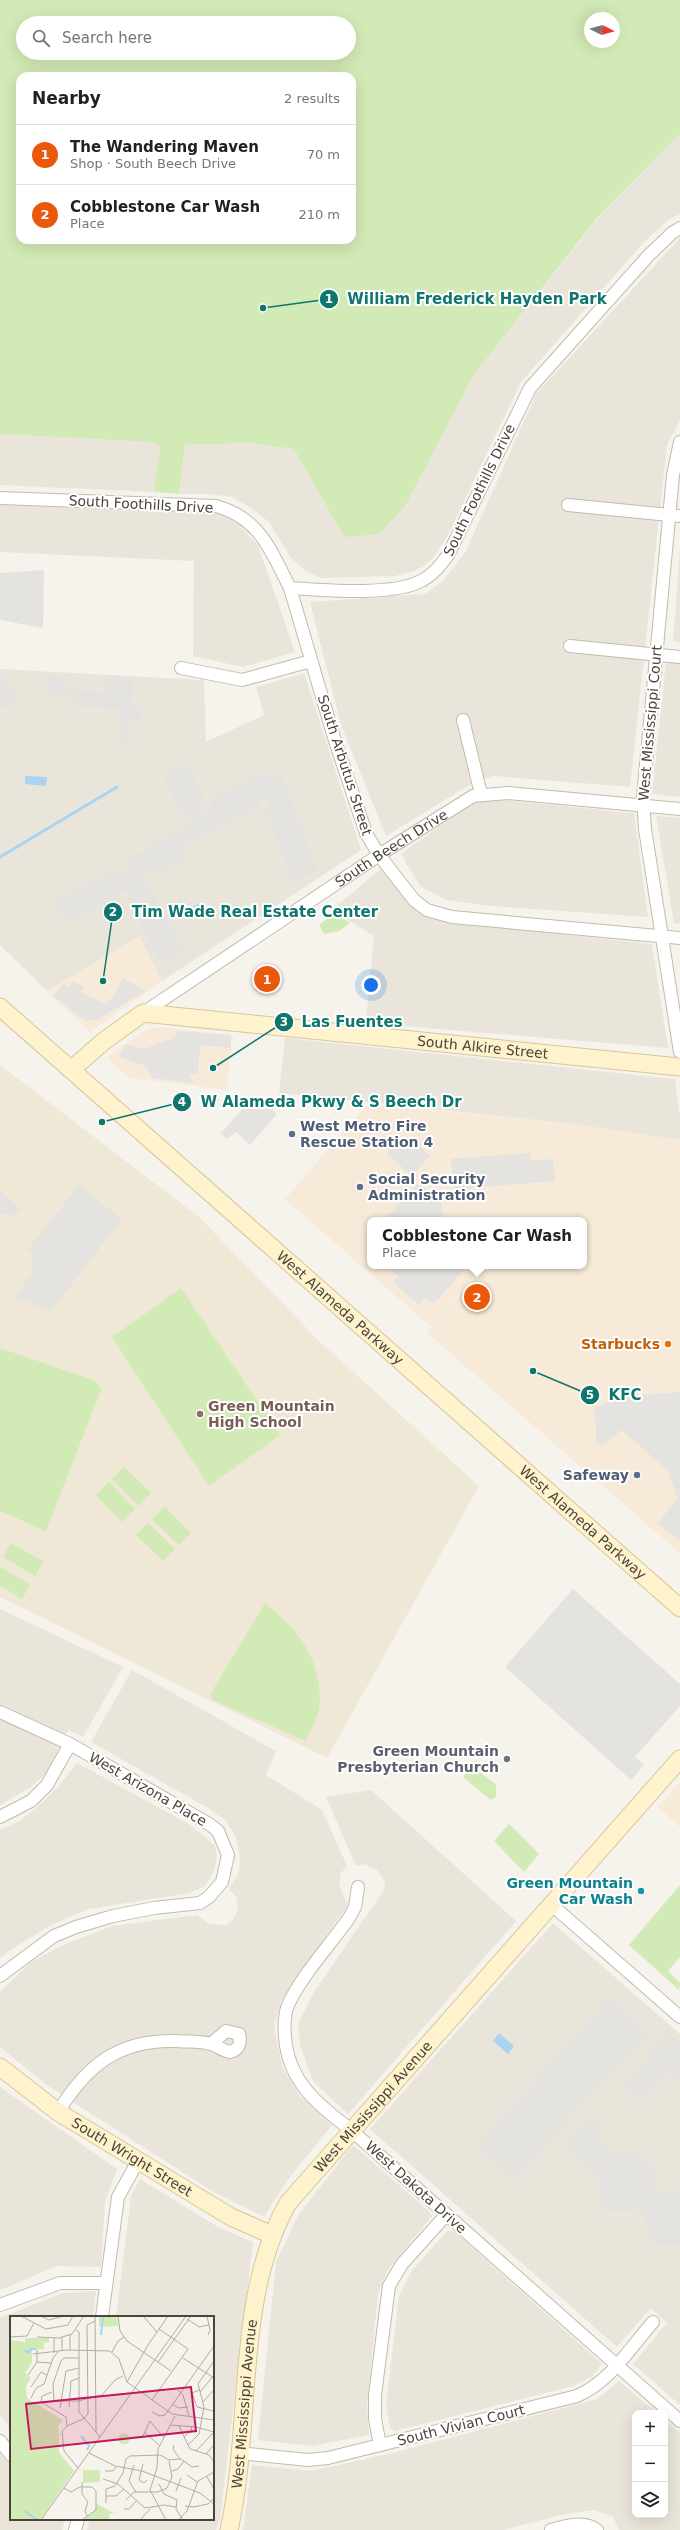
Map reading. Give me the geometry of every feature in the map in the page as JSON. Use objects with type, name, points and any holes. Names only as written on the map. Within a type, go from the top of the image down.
[{"type":"street","name":"South Foothills Drive","points":[[0,498],[205,505],[225,509],[241,516],[256,528],[290,588],[337,590],[403,587],[418,582],[436,570],[457,539],[530,388],[662,241],[680,228]]},
{"type":"street","name":"West Mississippi Court","points":[[680,442],[674,469],[675,515],[656,654],[643,805],[680,1052]]},
{"type":"street","points":[[568,505],[675,515]]},
{"type":"street","name":"South Arbutus Street","points":[[290,588],[311,661],[366,833],[379,855],[414,900],[438,914],[452,917],[680,938]]},
{"type":"street","points":[[570,646],[680,657]]},
{"type":"street","points":[[181,668],[237,680],[311,661]]},
{"type":"street","points":[[463,720],[481,794]]},
{"type":"street","name":"South Beech Drive","points":[[72,1069],[104,1041],[143,1013],[379,855],[457,805],[481,794],[508,793],[680,809]]},
{"type":"street","name":"West Alameda Parkway","points":[[0,1007],[72,1069],[680,1608]]},
{"type":"street","name":"South Alkire Street","points":[[143,1013],[680,1067]]},
{"type":"street","name":"West Arizona Place","points":[[0,1712],[70,1744],[209,1824],[218,1831],[228,1855],[222,1882],[209,1897],[200,1903],[154,1908],[96,1920],[54,1936],[0,1976]]},
{"type":"street","points":[[0,1817],[31,1801],[47,1786],[70,1744]]},
{"type":"street","name":"West Mississippi Avenue","points":[[230,2530],[257,2295],[263,2261],[272,2235],[288,2203],[298,2188],[553,1906],[680,1759]]},
{"type":"street","name":"West Dakota Drive","points":[[358,1887],[355,1907],[349,1918],[288,2005],[284,2032],[289,2060],[301,2085],[326,2111],[351,2130],[680,2421]]},
{"type":"street","points":[[553,1906],[680,2017]]},
{"type":"street","points":[[58,2112],[70,2092],[92,2067],[117,2052],[159,2041],[211,2044]]},
{"type":"street","name":"South Wright Street","points":[[0,2067],[58,2112],[231,2217],[272,2235]]},
{"type":"street","points":[[102,2316],[118,2197],[138,2161]]},
{"type":"street","points":[[380,2445],[375,2419],[375,2395],[389,2286],[402,2264],[446,2214]]},
{"type":"street","points":[[0,2305],[60,2283],[106,2283]]},
{"type":"street","name":"South Vivian Court","points":[[240,2453],[318,2460],[577,2396],[598,2385],[653,2322]]},
{"type":"street","points":[[0,2442],[10,2454]]},
{"type":"street","points":[[75,2530],[78,2520]]},
{"type":"street","points":[[551,2530],[578,2525],[587,2525],[597,2530]]},
{"type":"shaded area","points":[[680,134],[680,214],[668,220],[645,241],[521,382],[447,537],[434,557],[424,566],[414,571],[395,576],[321,578],[306,571],[291,558],[269,522],[251,508],[232,497],[210,494],[179,494],[185,445],[249,443],[294,449],[344,537],[406,505],[473,376],[599,217]]},
{"type":"shaded area","points":[[680,238],[680,420],[667,445],[630,787],[493,776],[471,784],[386,836],[341,725],[310,602],[425,594],[442,582],[465,553],[536,394]]},
{"type":"shaded area","points":[[0,434],[150,442],[160,446],[154,492],[0,485]]},
{"type":"shaded area","points":[[0,505],[208,512],[226,517],[238,524],[258,545],[295,652],[243,667],[193,656],[194,561],[0,552]]},
{"type":"shaded area","points":[[680,550],[680,642],[673,641]]},
{"type":"shaded area","points":[[44,570],[43,628],[0,620],[0,573]]},
{"type":"shaded area","points":[[666,662],[680,663],[680,797],[652,794]]},
{"type":"shaded area","points":[[0,669],[204,680],[206,742],[264,715],[256,687],[304,673],[361,850],[162,981],[139,937],[47,991],[0,945]]},
{"type":"shaded area","points":[[0,675],[6,676],[7,687],[15,688],[14,707],[0,707]]},
{"type":"shaded area","points":[[47,675],[65,677],[65,690],[104,692],[105,679],[133,680],[132,706],[141,707],[140,721],[131,721],[129,745],[118,744],[120,709],[75,707],[75,697],[48,697]]},
{"type":"shaded area","points":[[187,763],[207,803],[200,807],[204,814],[214,809],[210,800],[269,770],[273,780],[282,776],[318,872],[292,882],[265,808],[270,805],[269,801],[263,797],[259,799],[261,805],[183,846],[189,858],[151,876],[148,870],[143,873],[140,881],[143,885],[148,883],[184,951],[160,963],[127,898],[131,895],[118,890],[119,896],[65,924],[55,900],[120,869],[124,875],[129,871],[131,864],[128,858],[195,823],[191,815],[184,818],[163,776]]},
{"type":"shaded area","points":[[504,800],[634,813],[648,917],[491,906],[446,900],[420,886],[401,854],[472,803]]},
{"type":"shaded area","points":[[656,816],[680,818],[680,924],[674,923]]},
{"type":"shaded area","points":[[382,868],[401,894],[419,911],[443,921],[652,944],[668,1048],[366,1023],[374,936],[332,910]]},
{"type":"shaded area","points":[[139,937],[162,981],[90,1032],[47,991]]},
{"type":"shaded area","points":[[123,978],[146,991],[98,1019],[86,1021],[53,996],[63,984],[69,988],[72,981],[84,987],[81,992],[104,1003],[112,998]]},
{"type":"shaded area","points":[[156,1027],[232,1035],[227,1090],[130,1078],[108,1059],[110,1055],[143,1032]]},
{"type":"shaded area","points":[[177,1031],[231,1035],[231,1048],[200,1045],[198,1074],[189,1074],[194,1083],[152,1078],[146,1066],[119,1057],[126,1044],[144,1049],[174,1038]]},
{"type":"shaded area","points":[[285,1038],[675,1079],[680,1118],[680,1140],[565,1123],[279,1093]]},
{"type":"shaded area","name":"Green Mountain High School","points":[[0,1065],[199,1217],[319,1341],[479,1486],[327,1758],[0,1597]]},
{"type":"shaded area","points":[[255,1095],[277,1114],[250,1145],[236,1132],[227,1139],[221,1133]]},
{"type":"shaded area","points":[[368,1104],[565,1123],[680,1140],[680,1553],[427,1333],[481,1269],[587,1269],[587,1217],[367,1217],[367,1269],[479,1269],[431,1327],[285,1199]]},
{"type":"shaded area","points":[[408,1136],[430,1156],[412,1176],[387,1154],[396,1144],[399,1147]]},
{"type":"shaded area","points":[[531,1153],[531,1161],[553,1159],[555,1181],[454,1189],[451,1159]]},
{"type":"shaded area","points":[[418,1183],[441,1202],[443,1217],[387,1217]]},
{"type":"shaded area","points":[[79,1185],[122,1219],[51,1311],[15,1297],[32,1272],[33,1257],[27,1250]]},
{"type":"shaded area","points":[[0,1190],[21,1209],[16,1215],[0,1214]]},
{"type":"shaded area","points":[[390,1269],[464,1269],[434,1304],[426,1297],[419,1305],[393,1282],[398,1276]]},
{"type":"shaded area","points":[[680,1392],[680,1541],[658,1523],[677,1499],[669,1472],[622,1430],[604,1444],[597,1444],[594,1408],[624,1396]]},
{"type":"shaded area","points":[[573,1589],[680,1684],[680,1706],[635,1757],[644,1765],[631,1780],[505,1667]]},
{"type":"shaded area","points":[[0,1609],[123,1667],[83,1737],[68,1730],[46,1773],[31,1787],[0,1805]]},
{"type":"shaded area","points":[[132,1670],[276,1751],[266,1775],[322,1810],[347,1866],[341,1873],[339,1885],[348,1905],[281,2001],[274,2026],[282,2066],[299,2095],[332,2125],[289,2178],[264,2217],[212,2191],[48,2086],[0,2047],[0,1992],[30,1963],[65,1944],[112,1926],[197,1915],[209,1924],[226,1925],[233,1920],[238,1909],[237,1898],[229,1889],[239,1872],[240,1860],[236,1837],[226,1821],[210,1809],[91,1742]]},
{"type":"shaded area","points":[[77,1763],[189,1824],[215,1846],[217,1857],[214,1871],[205,1886],[190,1893],[89,1909],[49,1926],[9,1951],[0,1959],[0,1830],[20,1821],[36,1808],[58,1787]]},
{"type":"shaded area","points":[[680,1782],[680,1827],[658,1807]]},
{"type":"shaded area","points":[[371,1790],[516,1921],[348,2114],[313,2081],[300,2045],[298,2024],[314,1992],[384,1890],[385,1882],[377,1870],[364,1864],[356,1866],[326,1797]]},
{"type":"shaded area","points":[[553,1923],[680,2034],[680,2405],[633,2364],[667,2323],[651,2308],[617,2347],[370,2129]]},
{"type":"shaded area","points":[[608,1998],[648,2033],[514,2179],[478,2146]]},
{"type":"shaded area","points":[[668,2033],[680,2044],[680,2080],[670,2071],[641,2103],[622,2086]]},
{"type":"shaded area","points":[[0,2087],[117,2169],[105,2202],[101,2267],[57,2266],[0,2290]]},
{"type":"shaded area","points":[[590,2118],[604,2131],[599,2139],[616,2155],[644,2153],[645,2162],[653,2162],[655,2192],[680,2191],[680,2247],[677,2244],[654,2245],[654,2238],[646,2238],[645,2210],[607,2212],[598,2205],[598,2174],[565,2146]]},
{"type":"shaded area","points":[[353,2145],[430,2212],[432,2216],[387,2271],[378,2294],[367,2405],[369,2435],[311,2446],[258,2440],[276,2262],[299,2214]]},
{"type":"shaded area","points":[[140,2179],[218,2227],[253,2242],[220,2519],[216,2530],[87,2530],[90,2520],[214,2520],[214,2316],[116,2316],[131,2196]]},
{"type":"shaded area","points":[[447,2231],[454,2231],[602,2364],[593,2376],[573,2386],[395,2431],[390,2428],[386,2406],[399,2296],[411,2272]]},
{"type":"shaded area","points":[[96,2291],[93,2316],[10,2316],[10,2429],[0,2414],[0,2318],[63,2293]]},
{"type":"shaded area","points":[[619,2381],[653,2410],[632,2410],[632,2518],[668,2518],[668,2423],[680,2433],[680,2530],[619,2530],[613,2517],[594,2510],[561,2515],[503,2530],[243,2530],[252,2465],[311,2471],[389,2454],[597,2399]]},
{"type":"shaded area","points":[[0,2454],[10,2461],[10,2520],[65,2520],[62,2530],[0,2530]]},
{"type":"green space","points":[[0,0],[680,0],[680,134],[598,217],[473,376],[406,505],[379,534],[344,537],[294,449],[249,443],[185,445],[179,494],[154,492],[160,446],[150,442],[0,434]]},
{"type":"green space","points":[[335,913],[350,923],[339,931],[324,934],[319,925]]},
{"type":"green space","points":[[181,1288],[280,1435],[209,1486],[112,1337]]},
{"type":"green space","points":[[0,1348],[96,1381],[101,1390],[46,1531],[0,1511]]},
{"type":"green space","points":[[124,1467],[151,1493],[139,1506],[112,1479]]},
{"type":"green space","points":[[109,1482],[135,1509],[122,1522],[96,1495]]},
{"type":"green space","points":[[165,1507],[191,1533],[179,1545],[152,1519]]},
{"type":"green space","points":[[148,1523],[175,1549],[163,1561],[136,1535]]},
{"type":"green space","points":[[11,1543],[43,1561],[35,1576],[3,1557]]},
{"type":"green space","points":[[0,1567],[30,1584],[22,1599],[0,1586]]},
{"type":"green space","points":[[265,1603],[298,1635],[314,1664],[319,1685],[320,1703],[317,1716],[306,1741],[212,1700],[211,1693]]},
{"type":"green space","points":[[472,1766],[496,1785],[496,1797],[491,1800],[463,1777]]},
{"type":"green space","points":[[509,1824],[539,1854],[524,1872],[494,1841]]},
{"type":"green space","points":[[680,1885],[680,1957],[668,1971],[680,1983],[679,1990],[629,1945]]},
{"type":"water","points":[[25,776],[47,777],[46,786],[25,784]]},
{"type":"water","points":[[200,903],[204,910],[186,919],[183,912]]},
{"type":"water","points":[[499,2033],[514,2046],[508,2054],[493,2041]]},
{"type":"waterway","points":[[0,857],[117,787]]},
{"type":"place","name":"William Frederick Hayden Park","points":[[263,308]]},
{"type":"place","name":"The Wandering Maven","points":[[267,979]]},
{"type":"place","name":"Tim Wade Real Estate Center","points":[[103,981]]},
{"type":"place","name":"Las Fuentes","points":[[213,1068]]},
{"type":"place","name":"W Alameda Pkwy & S Beech Dr","points":[[102,1122]]},
{"type":"place","name":"West Metro Fire Rescue Station 4","points":[[292,1134]]},
{"type":"place","name":"Social Security Administration","points":[[360,1187]]},
{"type":"place","name":"Cobblestone Car Wash","points":[[477,1297]]},
{"type":"place","name":"Starbucks","points":[[668,1344]]},
{"type":"place","name":"KFC","points":[[533,1371]]},
{"type":"place","name":"Green Mountain High School","points":[[200,1414]]},
{"type":"place","name":"Safeway","points":[[637,1475]]},
{"type":"place","name":"Green Mountain Presbyterian Church","points":[[507,1759]]},
{"type":"place","name":"Green Mountain Car Wash","points":[[641,1891]]}]
